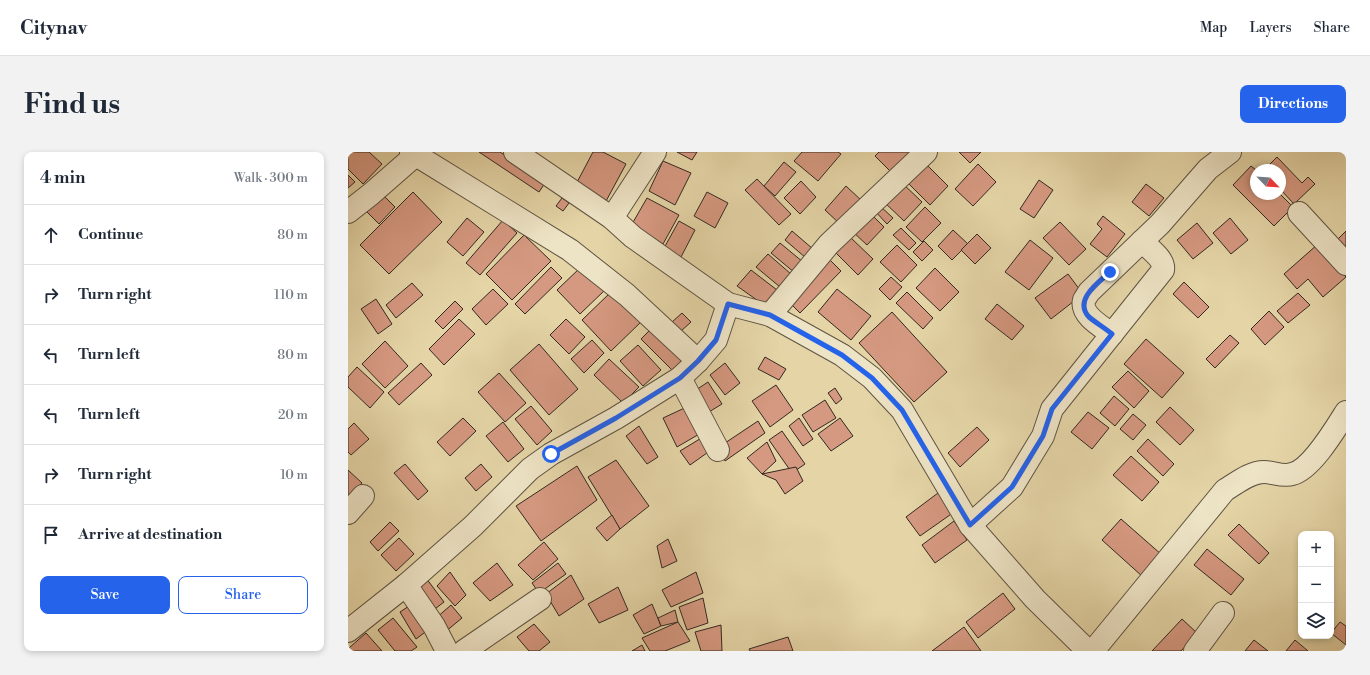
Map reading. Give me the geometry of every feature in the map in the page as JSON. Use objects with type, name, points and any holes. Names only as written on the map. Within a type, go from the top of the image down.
[{"type":"street","points":[[515,152],[612,218],[722,322]]},
{"type":"street","points":[[612,218],[655,152]]},
{"type":"street","points":[[770,315],[829,244],[926,152]]},
{"type":"street","points":[[1112,334],[1089,316],[1084,309],[1084,301],[1089,292],[1160,224],[1208,169],[1230,152]]},
{"type":"street","points":[[348,212],[416,153],[570,250],[627,295],[698,361]]},
{"type":"street","points":[[1299,213],[1346,264]]},
{"type":"street","points":[[970,525],[1012,487],[1043,436],[1052,409],[1163,270],[1164,266],[1162,261],[1142,242]]},
{"type":"street","points":[[722,322],[770,315],[842,355],[872,378],[902,410],[970,525],[1035,599],[1088,651]]},
{"type":"street","points":[[348,631],[406,586],[473,526],[530,469],[551,454],[616,418],[680,378],[698,361],[722,322]]},
{"type":"street","points":[[680,378],[718,450]]},
{"type":"street","points":[[1093,651],[1225,490],[1252,474],[1264,472],[1292,474],[1304,467],[1330,438],[1346,412]]},
{"type":"street","points":[[348,513],[363,496]]},
{"type":"street","points":[[406,586],[434,626],[447,651]]},
{"type":"street","points":[[464,651],[540,599]]},
{"type":"street","points":[[1195,651],[1223,613]]},
{"type":"building","points":[[348,152],[369,152],[382,164],[363,184],[348,169]]},
{"type":"building","points":[[479,152],[500,152],[545,183],[539,192]]},
{"type":"building","points":[[593,152],[603,152],[626,164],[605,203],[575,186]]},
{"type":"building","points":[[677,152],[697,152],[692,160]]},
{"type":"building","points":[[802,152],[838,152],[841,154],[818,181],[794,161]]},
{"type":"building","points":[[879,152],[914,152],[893,174],[875,156]]},
{"type":"building","points":[[959,152],[981,152],[970,163]]},
{"type":"building","points":[[1277,157],[1284,164],[1270,164]]},
{"type":"building","points":[[663,161],[691,173],[675,205],[649,191]]},
{"type":"building","points":[[784,162],[796,172],[775,196],[764,186]]},
{"type":"building","points":[[925,163],[948,186],[930,205],[907,182]]},
{"type":"building","points":[[978,164],[996,182],[973,206],[955,189]]},
{"type":"building","points":[[1286,166],[1302,183],[1308,177],[1315,184],[1294,204],[1286,195]]},
{"type":"building","points":[[1250,167],[1250,200],[1286,200],[1293,207],[1274,226],[1233,185]]},
{"type":"building","points":[[348,175],[355,182],[348,188]]},
{"type":"building","points":[[757,179],[791,214],[779,225],[745,190]]},
{"type":"building","points":[[1039,180],[1053,190],[1034,218],[1020,209]]},
{"type":"building","points":[[801,181],[816,197],[800,214],[784,198]]},
{"type":"building","points":[[901,182],[922,202],[904,221],[883,201]]},
{"type":"building","points":[[1146,184],[1164,198],[1149,216],[1132,202]]},
{"type":"building","points":[[846,186],[862,201],[840,224],[825,210]]},
{"type":"building","points":[[413,192],[442,222],[389,274],[360,245]]},
{"type":"building","points":[[707,192],[728,203],[715,228],[694,216]]},
{"type":"building","points":[[383,195],[395,207],[379,224],[367,212]]},
{"type":"building","points":[[562,198],[569,203],[563,211],[556,206]]},
{"type":"building","points":[[647,198],[679,215],[663,244],[632,224]]},
{"type":"building","points":[[879,205],[893,218],[887,224],[874,210]]},
{"type":"building","points":[[925,207],[941,223],[922,242],[906,227]]},
{"type":"building","points":[[870,213],[884,227],[867,245],[852,231]]},
{"type":"building","points":[[1103,216],[1125,234],[1107,257],[1090,244],[1102,229],[1097,224]]},
{"type":"building","points":[[467,218],[484,232],[463,256],[447,242]]},
{"type":"building","points":[[1230,218],[1248,240],[1231,254],[1213,233]]},
{"type":"building","points":[[503,220],[517,233],[480,275],[466,263]]},
{"type":"building","points":[[679,221],[695,230],[681,257],[664,248]]},
{"type":"building","points":[[1060,222],[1086,249],[1069,265],[1043,238]]},
{"type":"building","points":[[1197,223],[1213,243],[1193,259],[1177,240]]},
{"type":"building","points":[[901,228],[916,243],[909,250],[893,235]]},
{"type":"building","points":[[953,230],[968,244],[952,260],[938,246]]},
{"type":"building","points":[[792,231],[813,249],[806,258],[785,240]]},
{"type":"building","points":[[1346,231],[1346,255],[1334,243]]},
{"type":"building","points":[[977,234],[991,248],[975,264],[961,250]]},
{"type":"building","points":[[524,235],[551,261],[512,300],[486,274]]},
{"type":"building","points":[[850,237],[873,259],[858,275],[835,252]]},
{"type":"building","points":[[1030,240],[1053,258],[1029,290],[1005,272]]},
{"type":"building","points":[[924,241],[933,250],[922,261],[913,252]]},
{"type":"building","points":[[780,243],[803,262],[795,273],[771,253]]},
{"type":"building","points":[[1318,244],[1346,277],[1323,297],[1308,279],[1297,289],[1284,274]]},
{"type":"building","points":[[897,245],[917,265],[901,282],[880,262]]},
{"type":"building","points":[[768,254],[791,274],[780,287],[756,267]]},
{"type":"building","points":[[827,257],[841,271],[800,313],[786,299]]},
{"type":"building","points":[[582,266],[605,290],[580,314],[557,290]]},
{"type":"building","points":[[551,267],[562,278],[525,314],[515,304]]},
{"type":"building","points":[[935,268],[959,292],[940,311],[916,288]]},
{"type":"building","points":[[751,270],[777,290],[764,305],[737,286]]},
{"type":"building","points":[[1068,274],[1083,294],[1051,319],[1035,298]]},
{"type":"building","points":[[891,277],[902,287],[890,300],[879,289]]},
{"type":"building","points":[[1184,282],[1209,307],[1198,318],[1173,294]]},
{"type":"building","points":[[412,283],[423,295],[396,318],[386,305]]},
{"type":"building","points":[[493,289],[508,304],[486,325],[472,309]]},
{"type":"building","points":[[837,289],[871,316],[851,340],[818,312]]},
{"type":"building","points":[[612,291],[641,322],[611,351],[582,320]]},
{"type":"building","points":[[907,292],[933,318],[923,329],[896,303]]},
{"type":"building","points":[[1298,293],[1310,305],[1288,323],[1277,311]]},
{"type":"building","points":[[376,299],[392,324],[378,334],[361,309]]},
{"type":"building","points":[[455,301],[463,309],[443,329],[435,321]]},
{"type":"building","points":[[997,304],[1024,326],[1012,340],[985,319]]},
{"type":"building","points":[[1269,311],[1284,327],[1265,345],[1251,329]]},
{"type":"building","points":[[892,312],[947,372],[914,402],[859,343]]},
{"type":"building","points":[[682,313],[691,322],[681,331],[672,322]]},
{"type":"building","points":[[459,319],[475,334],[444,365],[429,349]]},
{"type":"building","points":[[566,319],[585,337],[569,354],[550,335]]},
{"type":"building","points":[[656,324],[686,356],[672,370],[641,339]]},
{"type":"building","points":[[1230,335],[1239,343],[1215,368],[1206,359]]},
{"type":"building","points":[[1146,339],[1184,373],[1162,398],[1124,364]]},
{"type":"building","points":[[592,340],[604,353],[584,373],[571,359]]},
{"type":"building","points":[[385,341],[408,366],[385,388],[362,364]]},
{"type":"building","points":[[539,344],[578,389],[549,415],[510,370]]},
{"type":"building","points":[[638,345],[661,370],[643,386],[620,361]]},
{"type":"building","points":[[765,357],[786,369],[779,380],[758,369]]},
{"type":"building","points":[[609,359],[639,387],[623,403],[594,375]]},
{"type":"building","points":[[421,363],[432,375],[399,405],[388,393]]},
{"type":"building","points":[[725,363],[740,383],[725,395],[710,375]]},
{"type":"building","points":[[357,367],[384,392],[370,408],[348,387],[348,377]]},
{"type":"building","points":[[1128,371],[1149,391],[1134,408],[1112,387]]},
{"type":"building","points":[[499,373],[526,403],[505,422],[478,392]]},
{"type":"building","points":[[708,382],[722,404],[704,415],[690,394]]},
{"type":"building","points":[[776,385],[793,410],[770,427],[752,401]]},
{"type":"building","points":[[835,388],[842,399],[836,404],[828,393]]},
{"type":"building","points":[[1114,396],[1129,409],[1115,426],[1100,413]]},
{"type":"building","points":[[825,400],[836,418],[813,432],[802,415]]},
{"type":"building","points":[[691,405],[701,433],[677,447],[663,418]]},
{"type":"building","points":[[531,406],[552,431],[537,445],[515,419]]},
{"type":"building","points":[[1170,407],[1194,430],[1180,445],[1156,422]]},
{"type":"building","points":[[1088,412],[1109,428],[1092,449],[1071,432]]},
{"type":"building","points":[[1133,414],[1146,425],[1133,440],[1120,429]]},
{"type":"building","points":[[463,418],[476,431],[450,456],[437,442]]},
{"type":"building","points":[[799,418],[813,439],[803,446],[789,426]]},
{"type":"building","points":[[840,418],[853,436],[831,451],[818,434]]},
{"type":"building","points":[[758,421],[765,433],[725,461],[719,447]]},
{"type":"building","points":[[503,422],[524,449],[508,462],[486,436]]},
{"type":"building","points":[[354,423],[369,439],[351,455],[348,452],[348,429]]},
{"type":"building","points":[[639,426],[658,457],[647,464],[626,436]]},
{"type":"building","points":[[977,427],[989,440],[960,467],[948,453]]},
{"type":"building","points":[[782,431],[805,464],[792,473],[769,440]]},
{"type":"building","points":[[703,437],[714,448],[690,465],[680,451]]},
{"type":"building","points":[[1148,439],[1174,464],[1163,476],[1137,451]]},
{"type":"building","points":[[767,442],[776,461],[762,474],[747,458]]},
{"type":"building","points":[[1131,456],[1159,482],[1142,501],[1113,475]]},
{"type":"building","points":[[616,460],[649,506],[620,529],[588,477]]},
{"type":"building","points":[[405,464],[428,491],[418,500],[394,473]]},
{"type":"building","points":[[481,464],[492,477],[476,491],[465,478]]},
{"type":"building","points":[[577,466],[597,500],[541,541],[516,506]]},
{"type":"building","points":[[796,467],[803,481],[785,494],[776,480],[762,474]]},
{"type":"building","points":[[348,470],[362,483],[349,497],[348,496]]},
{"type":"building","points":[[942,490],[957,510],[920,536],[906,517]]},
{"type":"building","points":[[612,515],[620,529],[607,541],[596,528]]},
{"type":"building","points":[[1121,519],[1162,555],[1143,577],[1102,540]]},
{"type":"building","points":[[954,521],[967,540],[935,563],[922,545]]},
{"type":"building","points":[[390,522],[399,531],[378,551],[370,542]]},
{"type":"building","points":[[1239,524],[1269,553],[1259,564],[1228,535]]},
{"type":"building","points":[[399,538],[414,554],[396,571],[381,555]]},
{"type":"building","points":[[668,539],[677,561],[662,568],[657,546]]},
{"type":"building","points":[[544,542],[558,559],[533,580],[518,565]]},
{"type":"building","points":[[1207,549],[1244,579],[1231,595],[1194,565]]},
{"type":"building","points":[[497,563],[513,585],[490,601],[473,583]]},
{"type":"building","points":[[558,563],[566,574],[539,593],[532,583]]},
{"type":"building","points":[[450,572],[466,595],[455,606],[437,586]]},
{"type":"building","points":[[696,572],[703,593],[671,607],[662,590]]},
{"type":"building","points":[[571,575],[584,599],[559,616],[546,594]]},
{"type":"building","points":[[426,578],[444,602],[431,612],[413,589]]},
{"type":"building","points":[[618,587],[628,610],[599,623],[588,604]]},
{"type":"building","points":[[1003,593],[1015,609],[978,638],[966,622]]},
{"type":"building","points":[[703,598],[708,623],[687,630],[679,607]]},
{"type":"building","points":[[412,604],[428,630],[416,639],[400,612]]},
{"type":"building","points":[[652,604],[661,626],[644,634],[633,615]]},
{"type":"building","points":[[451,605],[462,618],[445,632],[435,619]]},
{"type":"building","points":[[675,610],[678,622],[661,626],[658,618]]},
{"type":"building","points":[[393,618],[417,647],[411,651],[395,651],[378,630]]},
{"type":"building","points":[[1182,619],[1197,633],[1181,651],[1152,651]]},
{"type":"building","points":[[678,622],[690,641],[665,651],[650,651],[642,638]]},
{"type":"building","points":[[1340,622],[1346,626],[1346,645],[1334,635],[1334,629]]},
{"type":"building","points":[[534,624],[550,642],[539,651],[529,651],[517,637]]},
{"type":"building","points":[[721,625],[722,651],[701,651],[695,632]]},
{"type":"building","points":[[964,627],[981,651],[932,651]]},
{"type":"building","points":[[366,633],[382,651],[352,651],[349,648]]},
{"type":"building","points":[[788,637],[793,651],[750,651],[749,649]]},
{"type":"building","points":[[1254,640],[1268,651],[1245,651]]},
{"type":"building","points":[[1295,640],[1308,651],[1286,651]]},
{"type":"building","points":[[642,645],[645,651],[632,651]]},
{"type":"route","points":[[551,454],[616,418],[680,378],[698,361],[716,340],[728,304],[770,315],[842,355],[872,378],[902,410],[970,525],[1012,487],[1043,436],[1052,409],[1112,334],[1089,316],[1084,309],[1084,301],[1089,292],[1110,272]]}]
